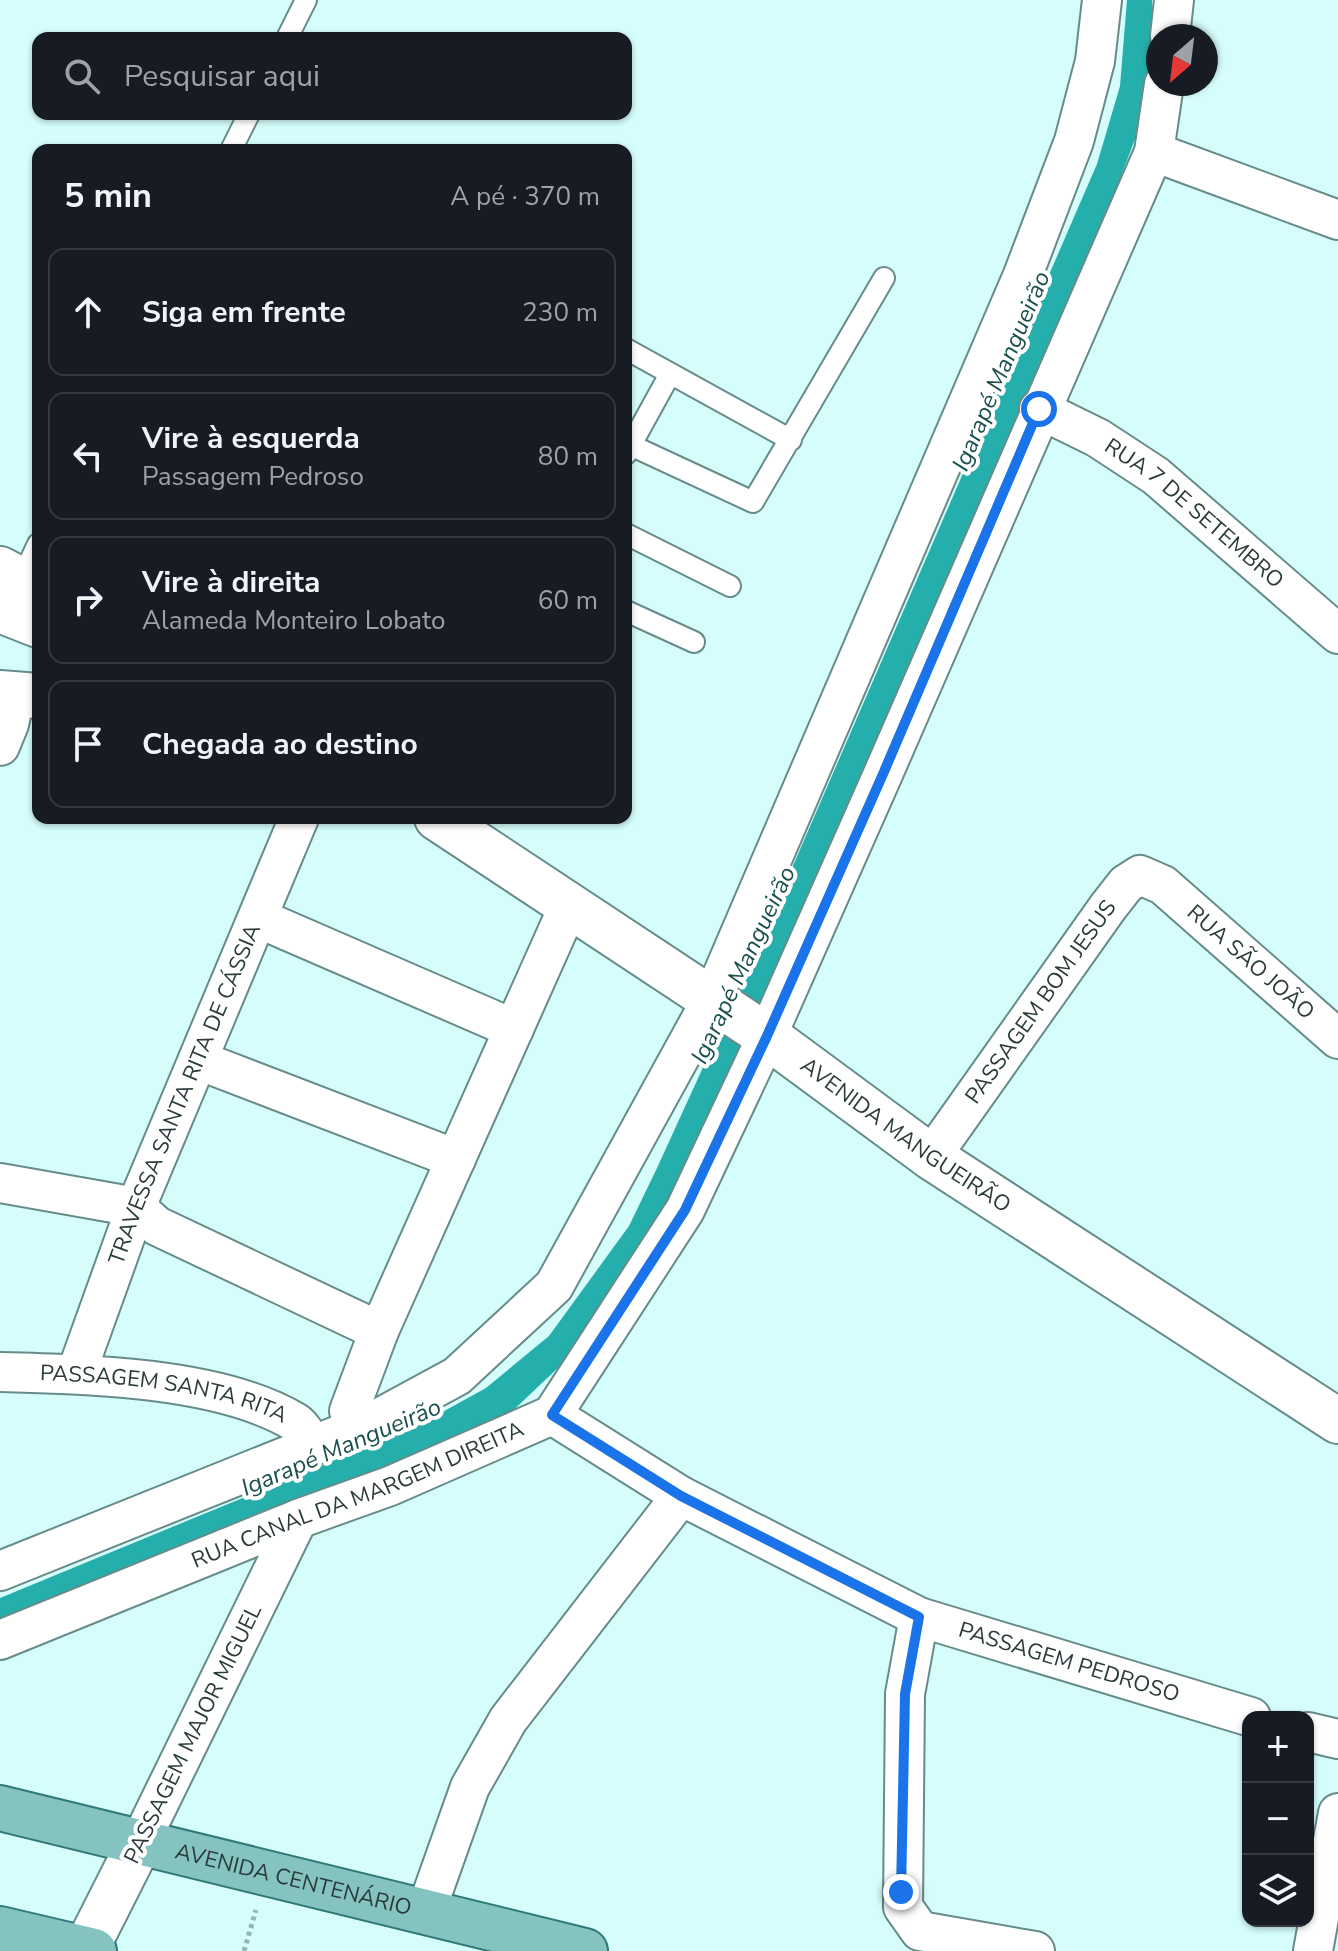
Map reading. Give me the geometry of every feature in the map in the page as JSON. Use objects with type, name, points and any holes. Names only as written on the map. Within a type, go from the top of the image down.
[{"type":"main road","name":"AVENIDA CENTENÁRIO","points":[[0,1808],[585,1951]]},
{"type":"main road","points":[[0,1929],[88,1950]]},
{"type":"street","points":[[0,1571],[374,1421],[457,1376],[554,1286],[712,999],[1023,275],[1074,141],[1095,61],[1102,0]]},
{"type":"street","points":[[1171,24],[1174,0]]},
{"type":"street","name":"RUA CANAL DA MARGEM DIREITA","points":[[0,1640],[298,1519],[453,1460],[552,1415],[685,1210],[767,1036],[1154,152],[1162,96]]},
{"type":"street","points":[[1154,152],[1338,220]]},
{"type":"street","name":"RUA 7 DE SETEMBRO","points":[[1039,409],[1098,438],[1156,476],[1338,634]]},
{"type":"street","points":[[19,580],[32,611]]},
{"type":"street","points":[[0,746],[18,694]]},
{"type":"street","name":"TRAVESSA SANTA RITA DE CÁSSIA","points":[[76,1374],[136,1207],[297,824]]},
{"type":"street","name":"AVENIDA MANGUEIRÃO","points":[[446,824],[767,1036],[931,1157],[1338,1421]]},
{"type":"street","name":"PASSAGEM BOM JESUS","points":[[931,1157],[1126,884],[1134,877],[1145,875],[1163,885]]},
{"type":"street","name":"RUA SÃO JOÃO","points":[[1163,885],[1338,1039]]},
{"type":"street","points":[[374,1421],[349,1411],[379,1331],[570,903]]},
{"type":"street","points":[[258,918],[514,1029]]},
{"type":"street","points":[[198,1060],[456,1159]]},
{"type":"street","points":[[0,1183],[136,1207],[157,1226],[379,1331]]},
{"type":"street","name":"PASSAGEM SANTA RITA","points":[[0,1372],[76,1374],[195,1389],[254,1404],[298,1423],[313,1446]]},
{"type":"street","name":"PASSAGEM PEDROSO","points":[[552,1415],[681,1496],[919,1617],[1242,1714]]},
{"type":"street","points":[[426,1911],[470,1787],[508,1720],[681,1496]]},
{"type":"street","name":"PASSAGEM MAJOR MIGUEL","points":[[88,1950],[298,1519]]},
{"type":"street","points":[[919,1617],[905,1694],[901,1901],[920,1931],[1035,1951]]},
{"type":"street","points":[[1314,1733],[1338,1739]]},
{"type":"street","points":[[1313,1951],[1338,1813]]},
{"type":"lane","points":[[290,32],[306,0]]},
{"type":"lane","points":[[234,144],[246,120]]},
{"type":"lane","points":[[632,449],[753,502],[884,278]]},
{"type":"lane","points":[[632,352],[791,440]]},
{"type":"lane","points":[[632,439],[670,374]]},
{"type":"lane","points":[[632,537],[730,586]]},
{"type":"lane","points":[[632,614],[694,642]]},
{"type":"water","points":[[1127,0],[1152,0],[1152,24],[1146,24],[1146,85],[1140,126],[1118,184],[785,949],[666,1208],[625,1287],[561,1365],[504,1419],[432,1457],[0,1624],[0,1598],[417,1426],[486,1388],[549,1336],[629,1226],[753,958],[1097,164],[1120,86]]},
{"type":"route","points":[[901,1892],[905,1694],[919,1617],[681,1496],[552,1415],[685,1210],[767,1036],[883,774],[1039,409]]},
{"type":"water label","name":"Igarapé Mangueirão","points":[[1001,371]]},
{"type":"water label","name":"Igarapé Mangueirão","points":[[743,965]]},
{"type":"water label","name":"Igarapé Mangueirão","points":[[341,1447]]}]
